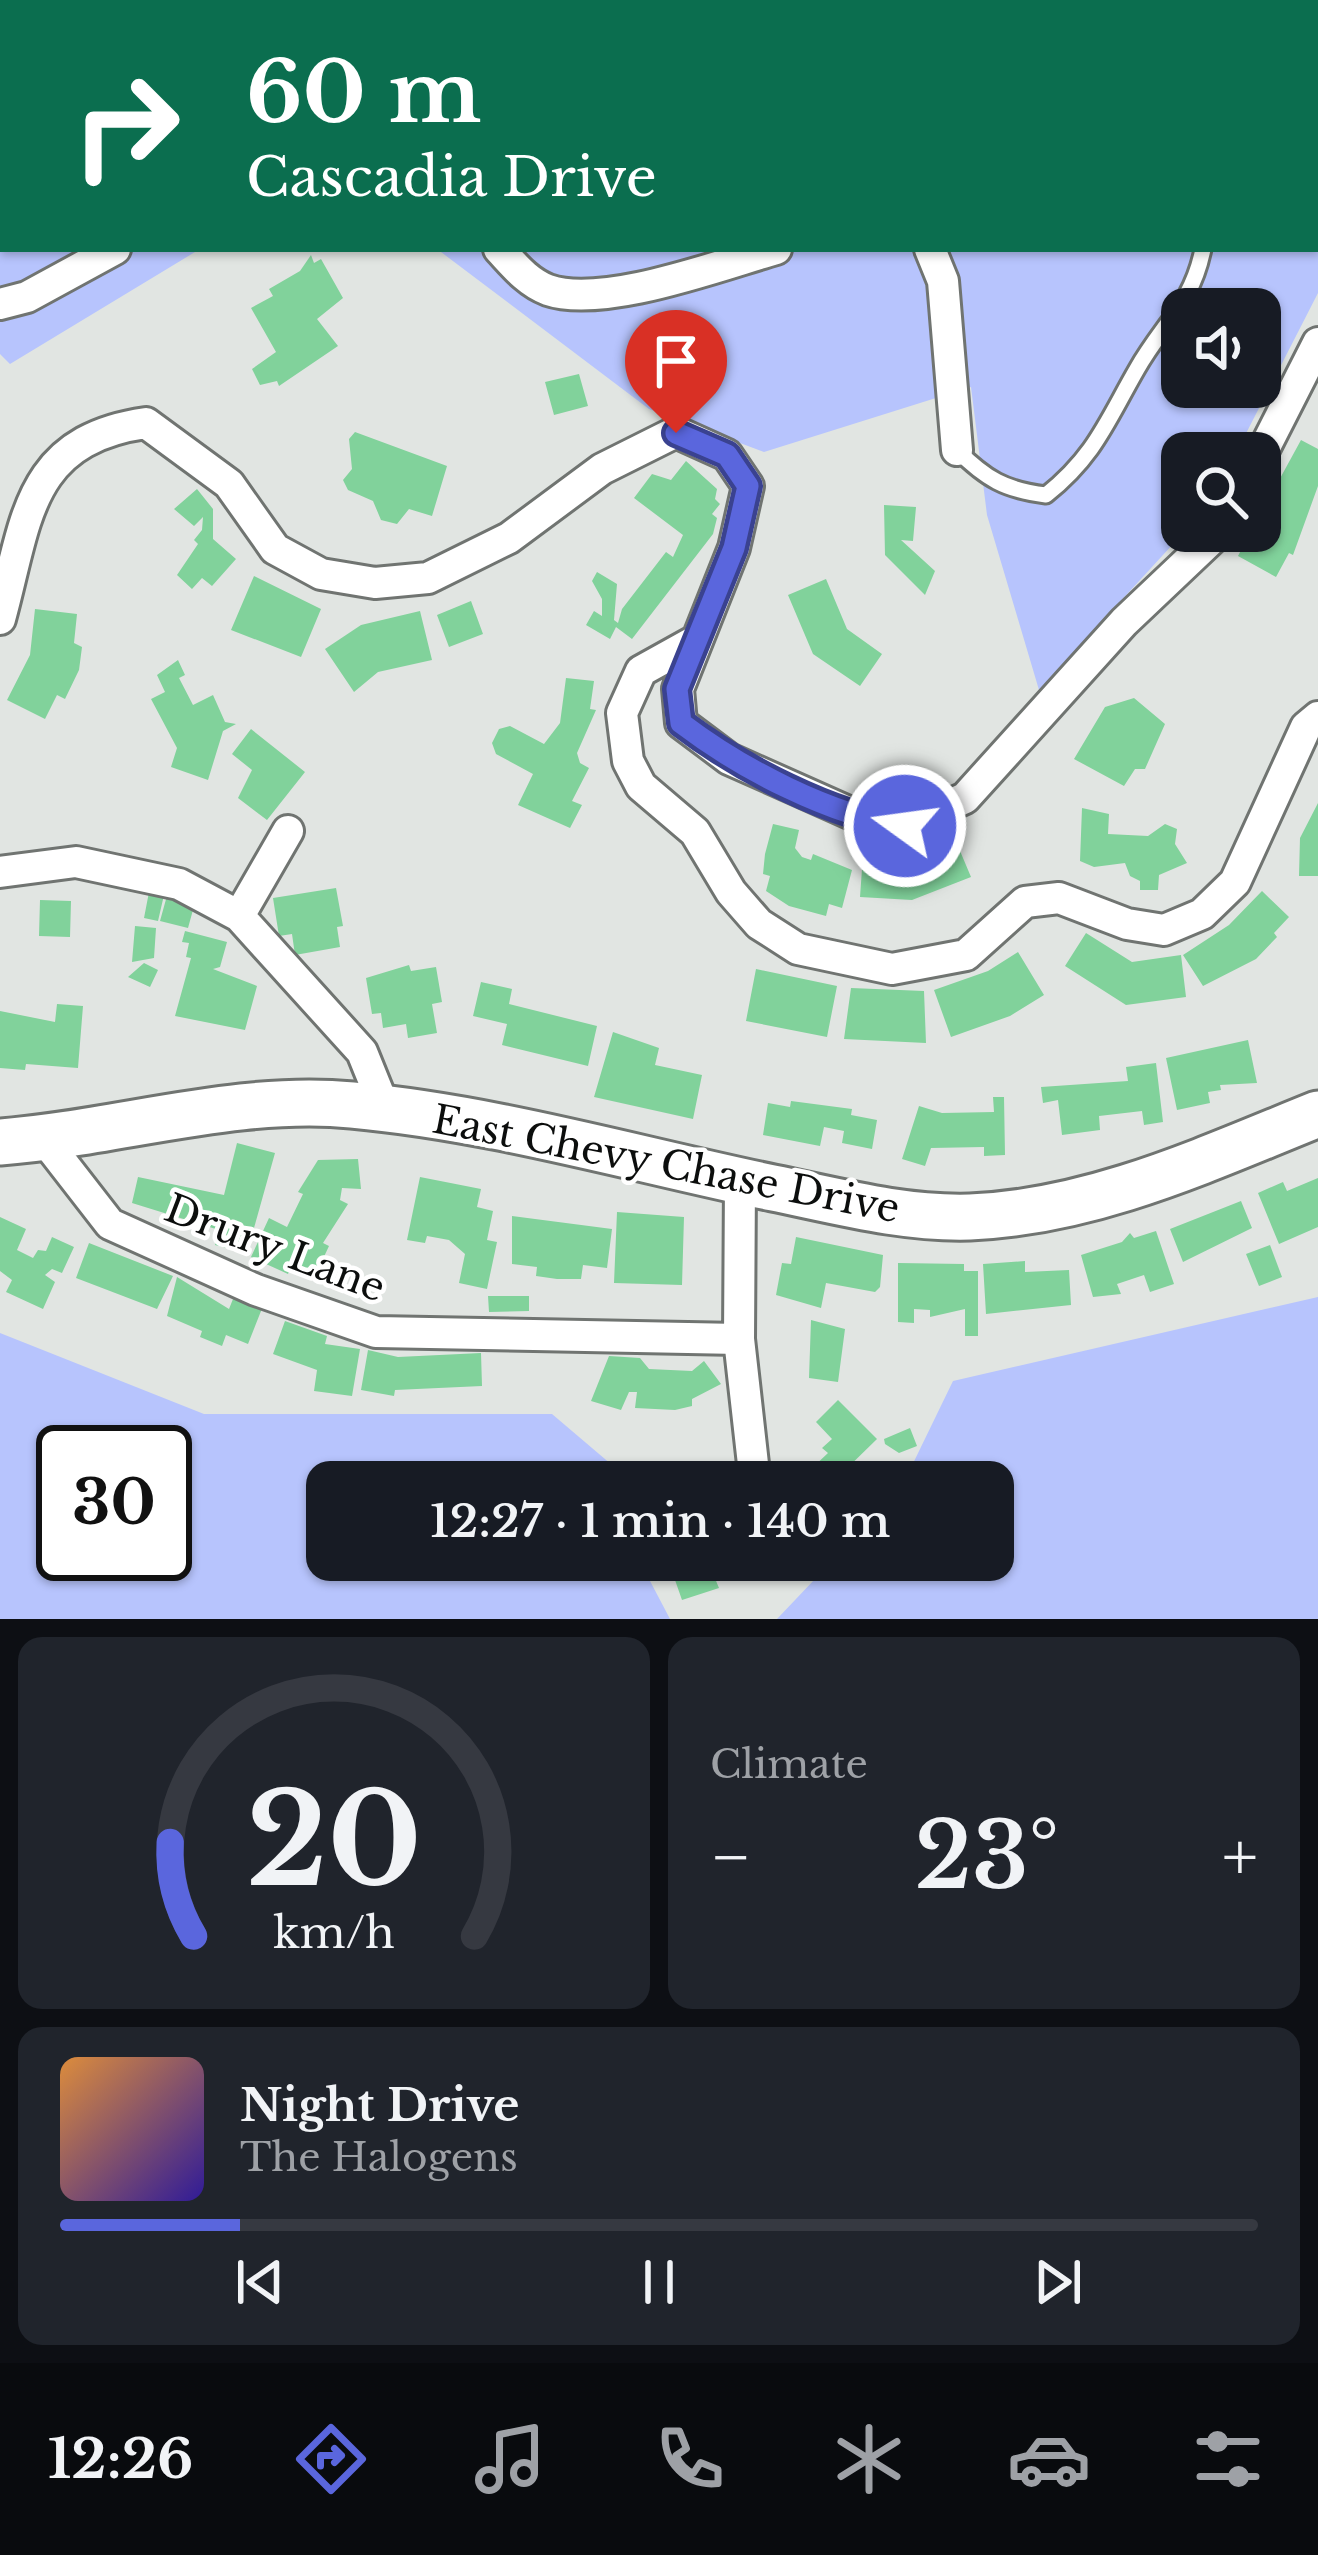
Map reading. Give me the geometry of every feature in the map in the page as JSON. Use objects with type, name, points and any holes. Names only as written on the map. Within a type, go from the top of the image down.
[{"type":"main road","name":"East Chevy Chase Drive","points":[[22,1141],[241,1106],[385,1109],[890,1212],[969,1217],[1029,1210],[1153,1180],[1318,1114]]},
{"type":"street","points":[[0,304],[27,297],[110,252]]},
{"type":"street","points":[[502,252],[530,281],[578,294],[634,286],[764,252]]},
{"type":"street","points":[[931,252],[943,281],[957,450]]},
{"type":"street","points":[[1273,432],[1318,343]]},
{"type":"street","points":[[0,619],[37,485],[62,458],[105,428],[146,423],[229,484],[275,549],[321,574],[375,583],[428,578],[509,538],[602,470],[676,433],[727,455],[748,486],[734,548],[677,689],[681,723],[729,759],[868,821],[905,826],[965,799],[1124,622],[1198,552]]},
{"type":"street","points":[[694,641],[641,670],[622,713],[628,761],[641,786],[695,832],[731,892],[759,924],[798,950],[892,969],[966,955],[1025,902],[1059,898],[1127,924],[1164,930],[1202,914],[1235,882],[1306,727],[1318,718]]},
{"type":"street","points":[[239,916],[289,831]]},
{"type":"street","points":[[0,872],[76,862],[179,884],[239,916],[362,1052],[385,1109]]},
{"type":"street","name":"Drury Lane","points":[[22,1141],[110,1224],[256,1290],[376,1332],[739,1339]]},
{"type":"street","points":[[740,1181],[739,1339],[752,1461]]},
{"type":"lane","points":[[957,450],[992,484],[1046,495],[1073,473],[1103,437],[1138,366],[1196,285],[1202,252]]},
{"type":"shaded area","points":[[0,252],[195,252],[10,364],[0,354]]},
{"type":"shaded area","points":[[441,252],[1318,252],[1318,293],[1281,365],[1281,288],[1161,288],[1161,408],[1259,408],[1247,432],[1161,432],[1161,552],[1166,552],[1039,690],[987,515],[971,387],[764,452],[649,409]]},
{"type":"shaded area","points":[[1318,1297],[1318,1619],[777,1619],[813,1581],[1014,1581],[1014,1461],[914,1461],[953,1381]]},
{"type":"shaded area","points":[[0,1333],[204,1414],[552,1414],[607,1461],[306,1461],[306,1581],[650,1581],[670,1619],[0,1619]]},
{"type":"building","points":[[311,255],[314,263],[321,259],[343,298],[317,319],[338,346],[279,386],[277,381],[260,385],[252,369],[276,352],[251,308],[273,296],[269,289],[300,271]]},
{"type":"building","points":[[579,374],[588,406],[554,415],[545,382]]},
{"type":"building","points":[[355,432],[447,466],[432,516],[409,509],[397,524],[381,520],[373,501],[348,490],[343,480],[352,469],[349,439]]},
{"type":"building","points":[[1301,440],[1318,449],[1318,486],[1293,555],[1289,553],[1276,577],[1238,556],[1240,552],[1281,552],[1281,477]]},
{"type":"building","points":[[686,461],[717,489],[715,499],[720,504],[712,514],[717,518],[713,534],[632,639],[616,627],[610,639],[586,625],[594,611],[602,616],[602,599],[592,581],[597,572],[617,584],[614,620],[618,623],[622,609],[666,552],[673,557],[683,535],[634,498],[652,474],[671,480]]},
{"type":"building","points":[[197,489],[213,509],[213,539],[236,559],[212,586],[202,578],[192,589],[177,575],[198,544],[194,540],[202,530],[203,517],[194,526],[174,509]]},
{"type":"building","points":[[884,505],[916,507],[913,541],[901,540],[935,571],[925,595],[885,555]]},
{"type":"building","points":[[254,576],[321,609],[301,657],[231,630]]},
{"type":"building","points":[[826,579],[847,629],[882,654],[860,686],[813,654],[788,595]]},
{"type":"building","points":[[471,601],[483,634],[449,647],[437,615]]},
{"type":"building","points":[[35,609],[77,614],[74,643],[82,647],[79,670],[65,699],[57,695],[45,719],[7,700],[30,655]]},
{"type":"building","points":[[420,611],[432,660],[378,672],[354,692],[325,649],[361,625]]},
{"type":"building","points":[[178,660],[185,675],[179,678],[193,705],[213,695],[225,722],[236,724],[223,731],[208,780],[171,767],[177,748],[151,699],[165,692],[157,675]]},
{"type":"building","points":[[566,678],[594,681],[590,709],[596,710],[577,753],[580,763],[589,768],[572,801],[582,805],[570,828],[518,805],[533,774],[496,754],[492,743],[499,729],[510,726],[544,744],[560,723]]},
{"type":"building","points":[[1134,698],[1165,724],[1145,769],[1135,769],[1124,786],[1074,759],[1105,707]]},
{"type":"building","points":[[251,729],[305,772],[267,820],[238,798],[252,770],[232,754]]},
{"type":"building","points":[[1318,803],[1318,876],[1299,876],[1300,838]]},
{"type":"building","points":[[1082,808],[1109,814],[1108,834],[1148,836],[1165,824],[1177,829],[1175,844],[1187,863],[1159,875],[1158,890],[1140,890],[1140,881],[1130,876],[1125,863],[1094,867],[1080,861]]},
{"type":"building","points":[[773,824],[799,830],[795,848],[802,857],[811,860],[813,854],[852,870],[842,908],[829,904],[826,916],[789,906],[766,891],[770,876],[763,874],[765,854]]},
{"type":"building","points":[[955,839],[971,877],[912,900],[860,897],[863,855],[909,858]]},
{"type":"building","points":[[336,888],[343,926],[337,927],[340,947],[295,955],[292,934],[279,936],[273,898]]},
{"type":"building","points":[[1262,891],[1289,917],[1274,933],[1277,937],[1256,959],[1203,986],[1183,955],[1229,925]]},
{"type":"building","points":[[149,892],[164,895],[158,921],[144,918]]},
{"type":"building","points":[[168,892],[196,899],[188,928],[160,921]]},
{"type":"building","points":[[40,900],[71,901],[70,937],[39,936]]},
{"type":"building","points":[[135,926],[156,928],[154,958],[132,962]]},
{"type":"building","points":[[185,931],[227,942],[220,967],[213,969],[257,986],[245,1030],[175,1016],[191,958],[186,957],[189,943],[182,942]]},
{"type":"building","points":[[1086,933],[1132,962],[1181,955],[1186,997],[1126,1005],[1065,966]]},
{"type":"building","points":[[1018,952],[1044,995],[1010,1016],[951,1037],[934,990],[988,971]]},
{"type":"building","points":[[144,963],[158,970],[150,987],[128,977]]},
{"type":"building","points":[[409,965],[411,971],[436,967],[442,1002],[432,1004],[437,1033],[408,1038],[406,1024],[383,1028],[381,1013],[372,1014],[366,978]]},
{"type":"building","points":[[756,969],[837,986],[827,1037],[746,1021]]},
{"type":"building","points":[[481,982],[512,989],[509,1004],[597,1026],[588,1066],[502,1045],[507,1024],[473,1016]]},
{"type":"building","points":[[851,988],[924,991],[926,1043],[844,1039]]},
{"type":"building","points":[[57,1004],[83,1006],[78,1068],[26,1064],[25,1070],[0,1068],[0,1011],[55,1022]]},
{"type":"building","points":[[613,1032],[659,1048],[655,1065],[702,1075],[693,1119],[594,1097]]},
{"type":"building","points":[[1248,1040],[1257,1083],[1220,1085],[1221,1090],[1208,1092],[1210,1103],[1177,1110],[1166,1058]]},
{"type":"building","points":[[1156,1063],[1163,1122],[1144,1125],[1142,1111],[1099,1116],[1100,1130],[1062,1135],[1058,1100],[1043,1103],[1041,1087],[1128,1081],[1126,1067]]},
{"type":"building","points":[[993,1097],[1004,1097],[1005,1155],[984,1156],[984,1147],[931,1148],[925,1166],[902,1159],[919,1106],[942,1113],[994,1112]]},
{"type":"building","points":[[791,1101],[852,1109],[851,1115],[877,1120],[872,1149],[842,1143],[844,1131],[824,1127],[820,1146],[763,1135],[768,1103],[790,1107]]},
{"type":"building","points":[[237,1143],[275,1153],[247,1253],[215,1245],[219,1230],[132,1203],[138,1177],[224,1195]]},
{"type":"building","points":[[358,1159],[361,1189],[342,1188],[340,1200],[348,1204],[323,1243],[329,1246],[314,1278],[291,1267],[288,1274],[251,1257],[269,1218],[287,1227],[303,1194],[298,1192],[318,1160]]},
{"type":"building","points":[[420,1177],[481,1189],[477,1207],[493,1211],[487,1240],[497,1242],[487,1289],[459,1283],[465,1254],[449,1240],[427,1236],[425,1243],[407,1240]]},
{"type":"building","points":[[1318,1178],[1318,1227],[1279,1244],[1258,1193],[1283,1182],[1287,1191]]},
{"type":"building","points":[[1241,1201],[1252,1228],[1183,1262],[1170,1229]]},
{"type":"building","points":[[617,1212],[684,1217],[682,1285],[614,1283]]},
{"type":"building","points":[[512,1216],[612,1229],[607,1268],[583,1265],[581,1279],[557,1279],[536,1276],[537,1267],[512,1264]]},
{"type":"building","points":[[0,1217],[26,1229],[17,1250],[33,1258],[38,1250],[46,1251],[52,1237],[74,1247],[62,1273],[52,1269],[45,1275],[55,1282],[43,1309],[6,1292],[12,1280],[0,1271]]},
{"type":"building","points":[[1156,1231],[1174,1284],[1150,1292],[1144,1275],[1117,1284],[1121,1294],[1093,1297],[1081,1255],[1122,1242],[1130,1233],[1134,1238]]},
{"type":"building","points":[[796,1237],[883,1255],[880,1287],[875,1292],[826,1283],[821,1308],[776,1295],[782,1263],[791,1264]]},
{"type":"building","points":[[89,1243],[173,1276],[157,1309],[76,1278]]},
{"type":"building","points":[[1270,1245],[1282,1277],[1259,1286],[1246,1254]]},
{"type":"building","points":[[1025,1261],[1025,1272],[1069,1270],[1071,1305],[986,1314],[983,1264]]},
{"type":"building","points":[[898,1263],[964,1264],[964,1271],[978,1271],[978,1336],[965,1336],[965,1309],[930,1317],[930,1310],[914,1309],[914,1323],[898,1322]]},
{"type":"building","points":[[177,1277],[229,1309],[235,1294],[263,1306],[248,1344],[226,1335],[222,1346],[167,1316]]},
{"type":"building","points":[[488,1296],[529,1296],[529,1311],[489,1312]]},
{"type":"building","points":[[811,1320],[845,1329],[838,1382],[809,1378]]},
{"type":"building","points":[[285,1321],[327,1336],[325,1344],[360,1349],[352,1396],[314,1391],[317,1370],[273,1354]]},
{"type":"building","points":[[368,1350],[398,1357],[481,1353],[482,1386],[395,1390],[394,1396],[361,1390]]},
{"type":"building","points":[[609,1356],[640,1358],[649,1369],[692,1371],[704,1361],[721,1384],[692,1399],[692,1406],[675,1410],[635,1408],[637,1392],[629,1392],[621,1410],[591,1401]]},
{"type":"building","points":[[838,1400],[877,1439],[854,1461],[820,1461],[828,1453],[822,1448],[832,1439],[816,1422]]},
{"type":"building","points":[[910,1428],[917,1446],[899,1453],[885,1444],[884,1439]]},
{"type":"building","points":[[675,1581],[716,1581],[719,1588],[682,1600]]},
{"type":"route","points":[[676,433],[727,455],[748,486],[734,548],[677,689],[681,723],[729,759],[868,821],[905,826]]}]
